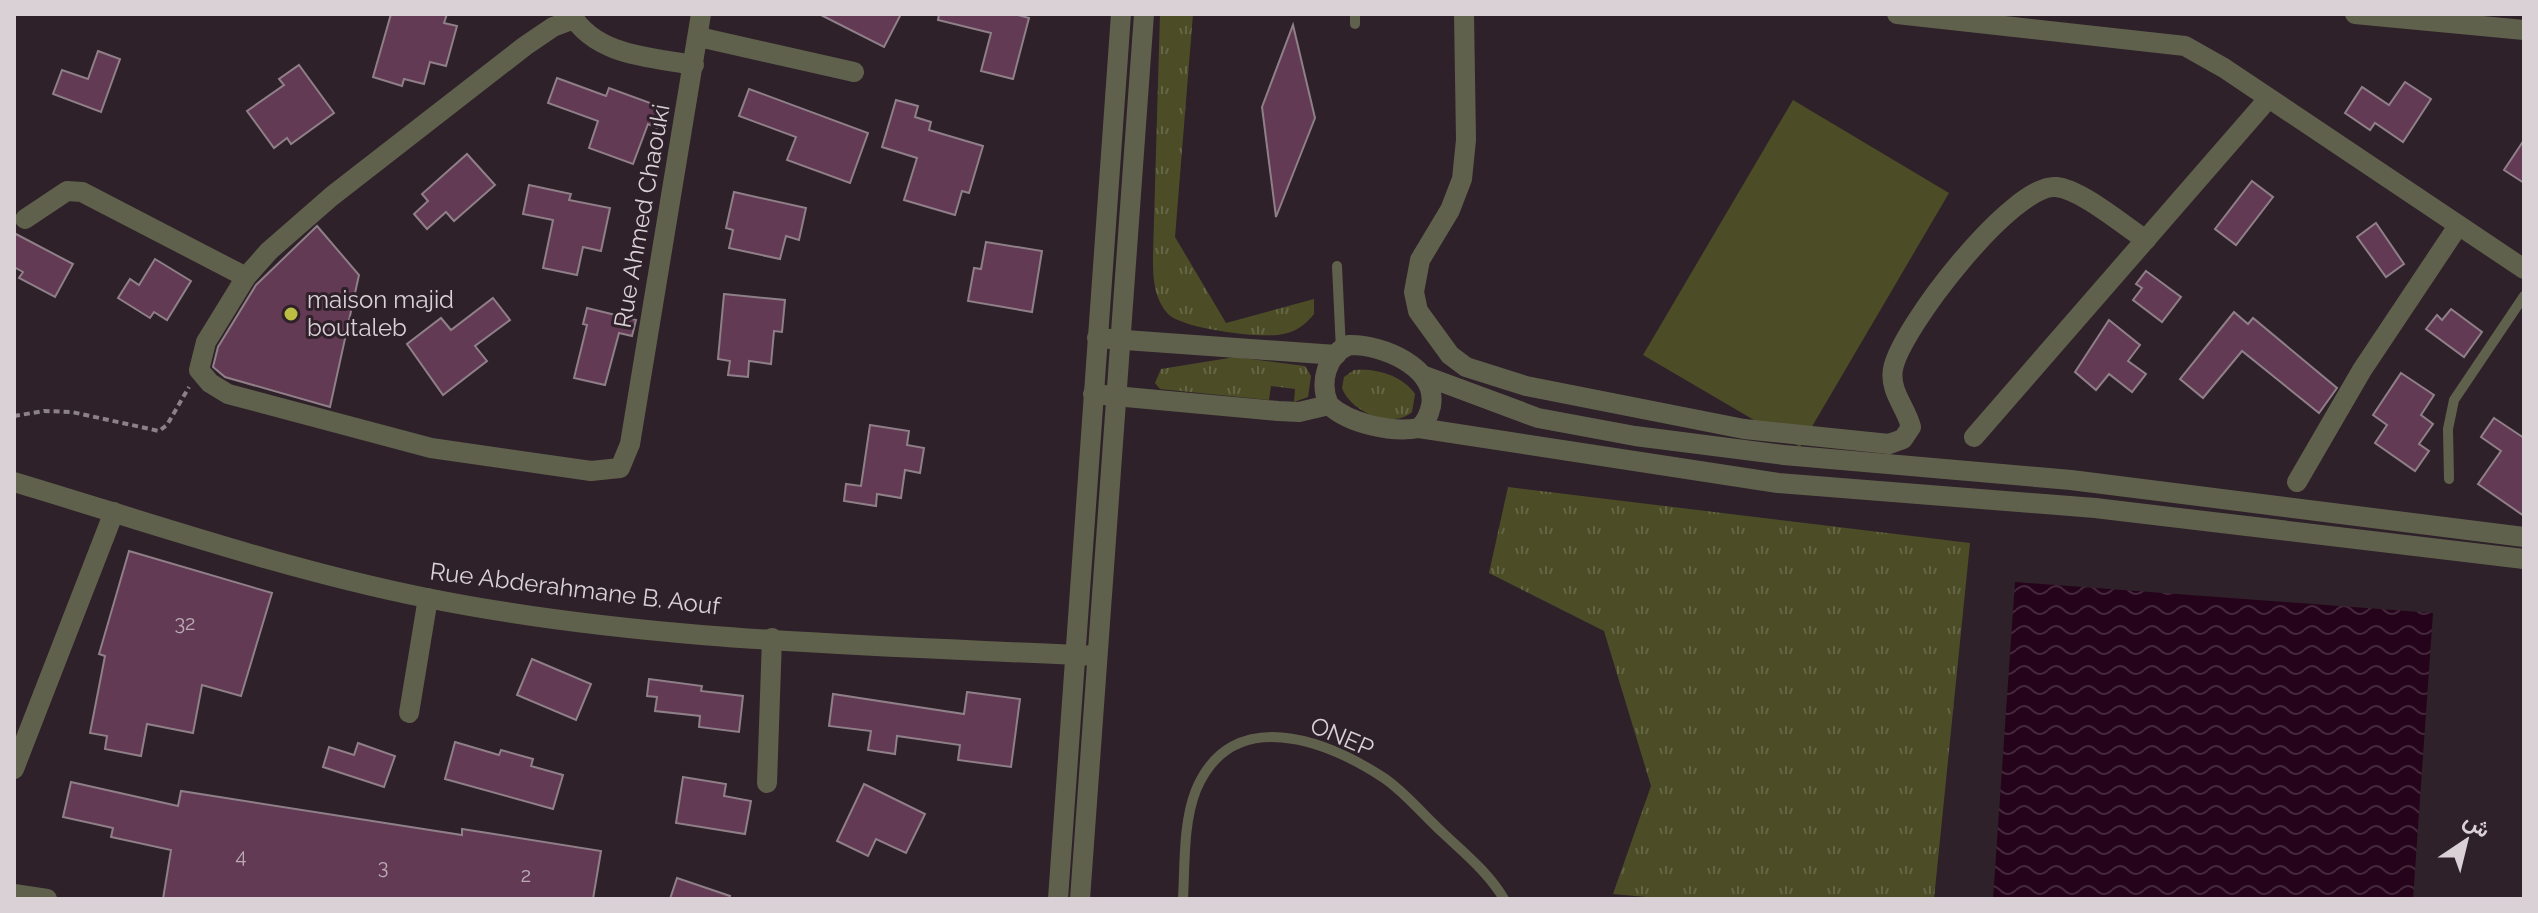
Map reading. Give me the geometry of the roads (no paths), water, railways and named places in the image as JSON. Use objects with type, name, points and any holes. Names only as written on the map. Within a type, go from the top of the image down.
[{"type":"street","name":"Rue Ahmed Chaouki","points":[[246,277],[203,348],[199,370],[210,383],[228,394],[431,448],[568,468],[607,472],[620,468],[627,456],[633,427],[701,14]]},
{"type":"street","points":[[1058,899],[1121,14]]},
{"type":"street","points":[[1080,899],[1144,14]]},
{"type":"street","points":[[1464,14],[1466,140],[1462,179],[1450,210],[1420,260],[1414,302],[1427,327],[1450,355],[1483,373],[1526,386],[1597,397],[1744,429],[1889,444],[1903,439],[1911,427],[1897,399],[1892,373],[1897,353],[1938,290],[1995,223],[2032,194],[2055,187],[2071,191],[2146,240]]},
{"type":"street","points":[[1897,14],[2174,42],[2203,54],[2524,269]]},
{"type":"street","points":[[2355,14],[2524,30]]},
{"type":"street","points":[[25,219],[67,191],[82,192],[246,277],[269,251],[332,196],[543,33],[572,17],[583,32],[609,47],[694,65]]},
{"type":"street","points":[[699,37],[854,72]]},
{"type":"street","points":[[1974,437],[2268,99]]},
{"type":"street","points":[[2297,482],[2362,370],[2458,226]]},
{"type":"street","points":[[1097,338],[1339,352]]},
{"type":"street","points":[[1329,405],[1324,378],[1339,352],[1349,345],[1373,348],[1407,363],[1425,376],[1538,418],[1635,436],[1784,455],[2086,481],[2524,537]]},
{"type":"street","points":[[1419,428],[1426,420],[1432,402],[1425,376]]},
{"type":"street","points":[[1093,394],[1299,412],[1329,405],[1364,422],[1400,429],[1419,428],[1778,483],[2095,508],[2524,559]]},
{"type":"street","name":"Rue Abderahmane B. Aouf","points":[[14,482],[299,567],[428,598],[546,617],[772,638],[1096,656]]},
{"type":"street","points":[[14,769],[20,737],[114,512]]},
{"type":"street","points":[[409,713],[428,598]]},
{"type":"street","points":[[767,783],[772,638]]},
{"type":"street","points":[[14,894],[47,899]]},
{"type":"lane","points":[[1337,266],[1339,352]]},
{"type":"lane","points":[[2449,479],[2448,429],[2454,400],[2524,296]]},
{"type":"lane","name":"ONEP","points":[[1183,899],[1190,810],[1197,789],[1215,763],[1232,749],[1258,736],[1277,734],[1308,742],[1385,779],[1482,868],[1504,899]]},
{"type":"water","points":[[2015,582],[2433,613],[2413,899],[1993,899]]},
{"type":"place","name":"maison majid boutaleb","points":[[291,314]]}]
